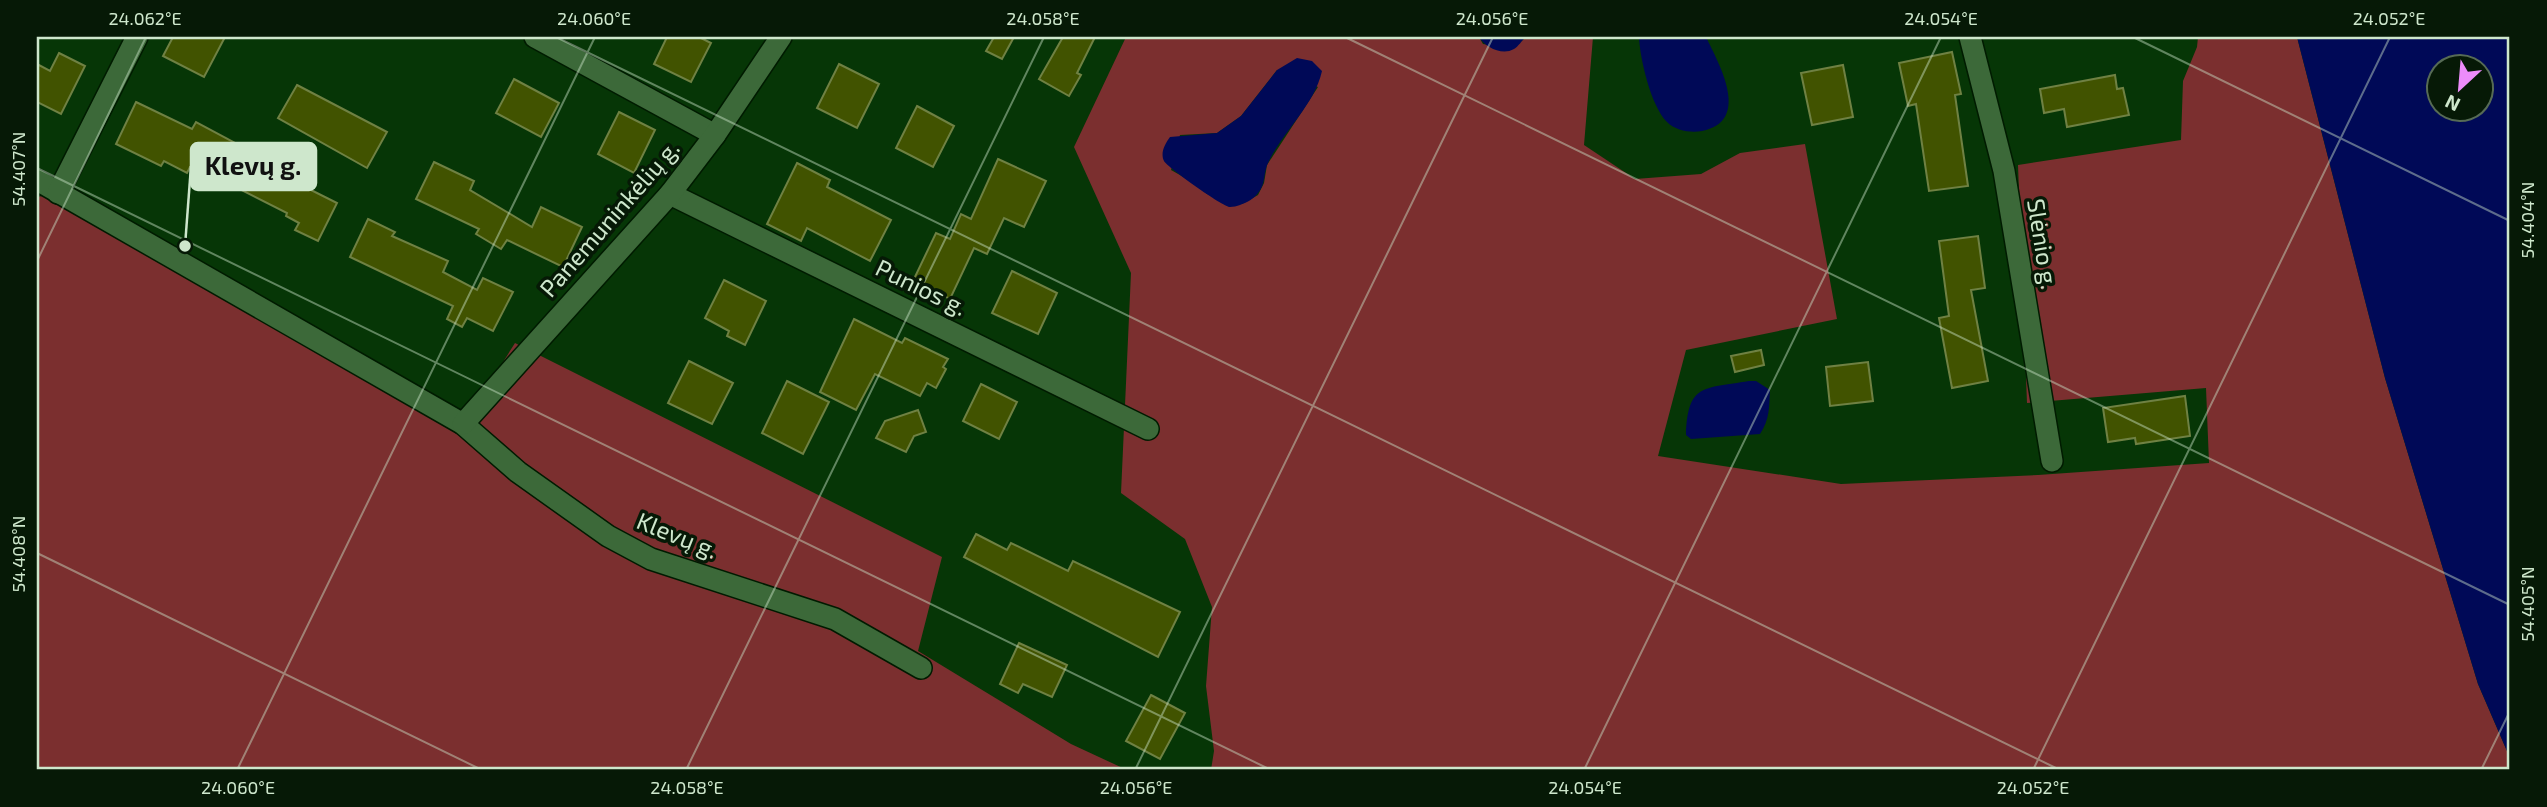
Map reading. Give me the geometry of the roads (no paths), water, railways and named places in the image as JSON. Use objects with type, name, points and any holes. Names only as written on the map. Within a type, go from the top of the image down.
[{"type":"street","points":[[58,193],[137,37]]},
{"type":"street","points":[[535,37],[715,135]]},
{"type":"street","name":"Panemuninkėlių g.","points":[[463,424],[670,194],[715,135],[781,37]]},
{"type":"street","name":"Slėnio g.","points":[[1970,37],[2004,171],[2052,461]]},
{"type":"street","name":"Klevų g.","points":[[37,180],[463,424],[518,472],[608,536],[651,559],[835,619],[921,668]]},
{"type":"street","name":"Punios g.","points":[[670,194],[1148,429]]},
{"type":"place","name":"Klevų g.","points":[[185,246]]}]
